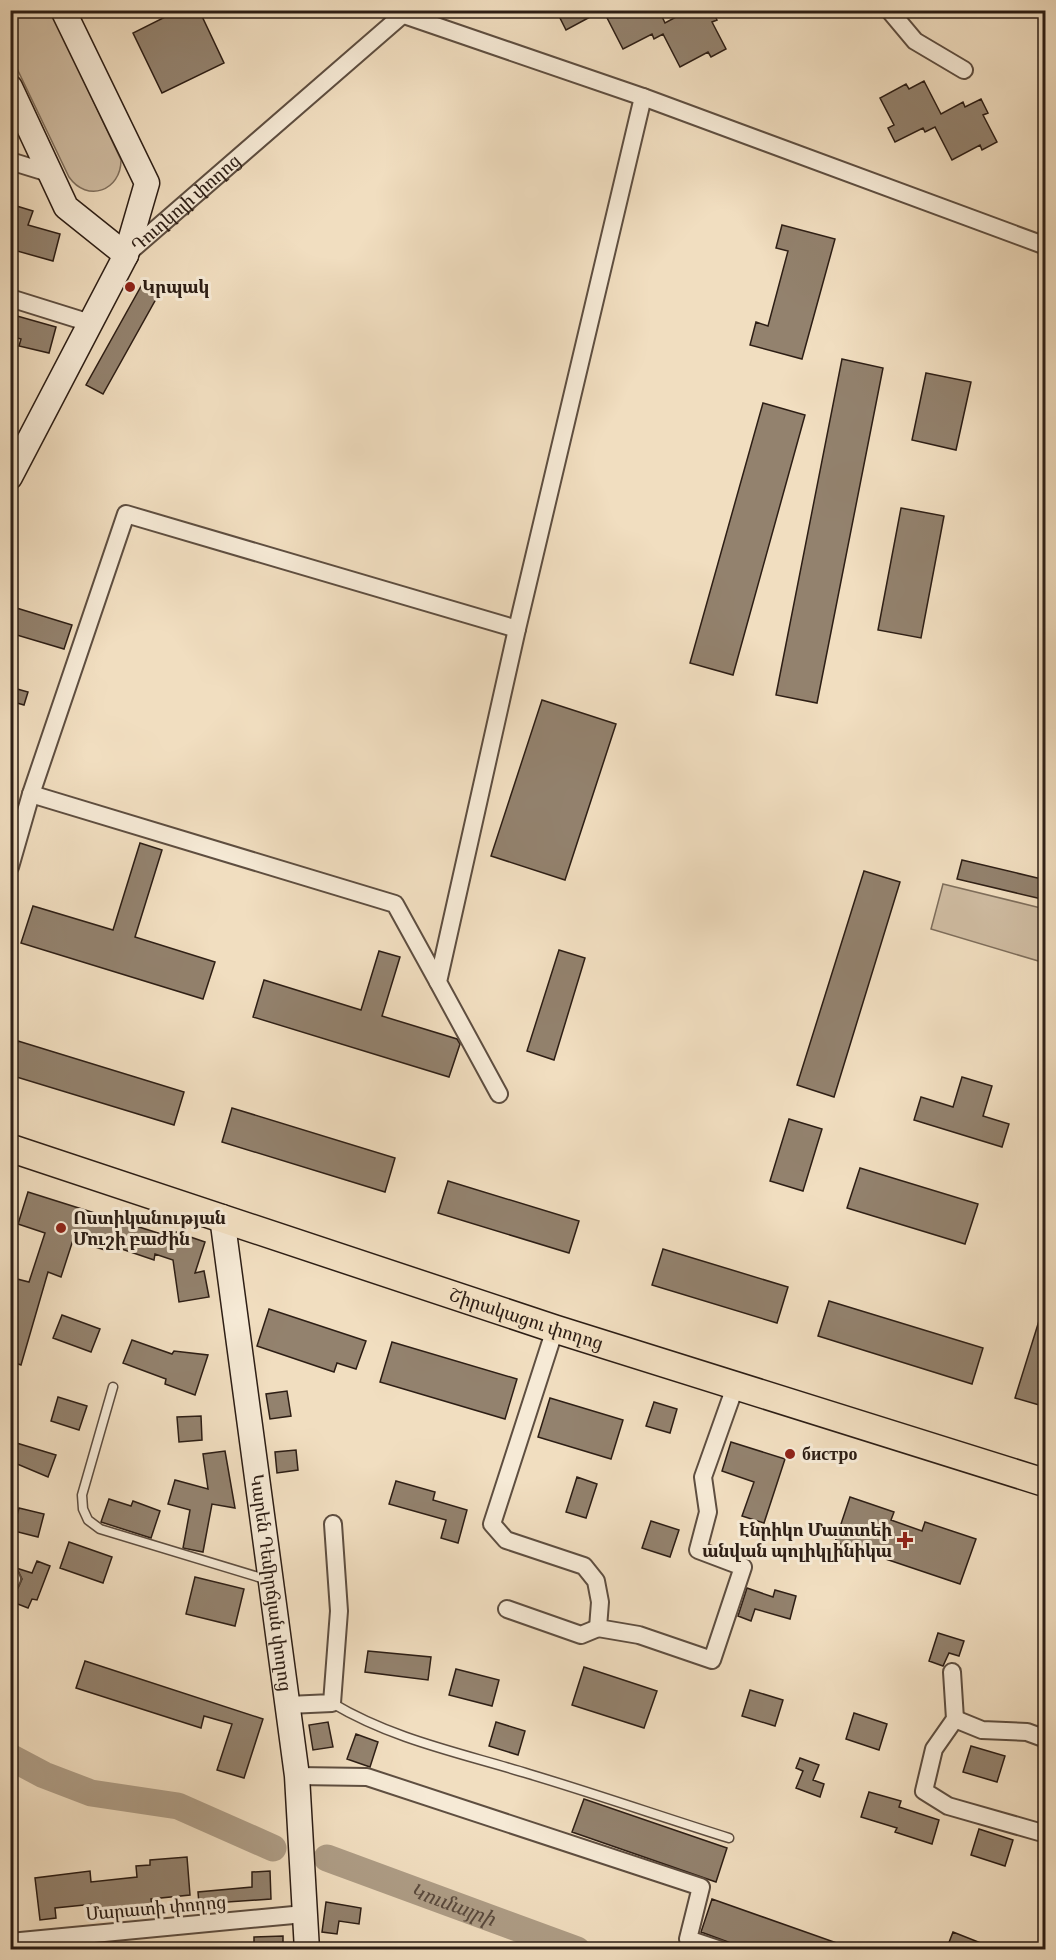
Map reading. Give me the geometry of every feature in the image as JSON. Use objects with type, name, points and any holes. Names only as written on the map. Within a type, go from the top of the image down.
[{"type":"main road","name":"Շիրակացու փողոց","points":[[10,1148],[555,1329],[1046,1483]]},
{"type":"street","points":[[10,87],[66,207],[126,255],[147,183],[63,10]]},
{"type":"street","points":[[889,10],[915,40],[964,70]]},
{"type":"street","points":[[406,13],[643,97],[1046,246]]},
{"type":"street","name":"Դուդկոյի փողոց","points":[[14,462],[126,255],[406,13]]},
{"type":"street","points":[[438,982],[517,629],[643,97]]},
{"type":"street","points":[[10,160],[49,173]]},
{"type":"street","points":[[10,298],[90,323]]},
{"type":"street","points":[[10,867],[31,794],[126,514],[517,629]]},
{"type":"street","points":[[31,794],[395,904],[499,1094]]},
{"type":"street","name":"Կարեն Դեմիրճյան փողոց","points":[[222,1217],[297,1776],[307,1950]]},
{"type":"street","points":[[555,1329],[492,1524],[506,1540],[584,1566],[596,1581],[600,1602],[598,1628]]},
{"type":"street","points":[[507,1609],[581,1635],[598,1628],[639,1635],[712,1660],[743,1567],[698,1550],[708,1512],[703,1477],[735,1387]]},
{"type":"street","points":[[288,1705],[332,1703],[339,1611],[333,1524]]},
{"type":"street","points":[[951,1672],[955,1719],[934,1749],[924,1791],[948,1806],[1046,1834]]},
{"type":"street","points":[[955,1719],[982,1730],[1027,1732],[1046,1739]]},
{"type":"street","points":[[297,1776],[368,1777],[701,1887],[688,1939],[721,1950]]},
{"type":"street","name":"Մարատի փողոց","points":[[10,1942],[304,1914]]},
{"type":"lane","points":[[113,1387],[82,1496],[87,1520],[115,1535],[272,1581]]},
{"type":"lane","points":[[332,1703],[364,1722],[431,1747],[527,1773],[729,1838]]},
{"type":"shaded area","points":[[11,11],[51,11],[121,160],[120,171],[115,179],[102,190],[85,190],[69,177],[11,56]]},
{"type":"shaded area","points":[[943,884],[1045,909],[1045,963],[931,929]]},
{"type":"building","points":[[179,10],[199,10],[224,63],[162,93],[133,33]]},
{"type":"building","points":[[570,10],[603,10],[566,30],[559,16]]},
{"type":"building","points":[[603,10],[659,10],[665,23],[689,10],[712,10],[717,20],[712,22],[726,49],[711,57],[708,52],[680,67],[663,34],[654,39],[652,34],[623,49]]},
{"type":"building","points":[[924,81],[941,114],[963,102],[965,107],[981,99],[988,113],[983,115],[997,142],[982,150],[980,145],[952,160],[935,127],[925,132],[923,128],[895,142],[888,128],[894,125],[880,98],[906,84],[909,89]]},
{"type":"building","points":[[10,204],[33,211],[28,225],[60,234],[53,261],[10,249]]},
{"type":"building","points":[[782,225],[835,239],[802,359],[750,345],[756,322],[768,326],[788,251],[776,248]]},
{"type":"building","points":[[144,281],[161,290],[103,394],[86,385]]},
{"type":"building","points":[[10,314],[56,327],[49,353],[19,346],[21,339],[10,336]]},
{"type":"building","points":[[842,359],[883,368],[817,703],[776,695]]},
{"type":"building","points":[[926,373],[971,382],[956,450],[912,440]]},
{"type":"building","points":[[763,403],[805,415],[733,675],[690,663]]},
{"type":"building","points":[[901,508],[944,516],[921,638],[878,630]]},
{"type":"building","points":[[10,606],[72,625],[64,649],[10,633]]},
{"type":"building","points":[[10,687],[28,692],[24,705],[10,701]]},
{"type":"building","points":[[542,700],[616,724],[565,880],[491,856]]},
{"type":"building","points":[[140,843],[162,850],[135,937],[215,962],[203,999],[21,943],[33,906],[113,930]]},
{"type":"building","points":[[962,860],[1046,880],[1046,900],[957,879]]},
{"type":"building","points":[[864,871],[900,882],[834,1097],[797,1085]]},
{"type":"building","points":[[559,950],[585,958],[554,1060],[527,1051]]},
{"type":"building","points":[[379,951],[400,957],[382,1016],[457,1039],[460,1044],[449,1077],[253,1017],[264,980],[361,1010]]},
{"type":"building","points":[[18,1041],[184,1092],[174,1125],[10,1075]]},
{"type":"building","points":[[962,1077],[992,1086],[983,1116],[1009,1124],[1002,1147],[914,1120],[921,1097],[953,1107]]},
{"type":"building","points":[[232,1108],[395,1158],[385,1192],[222,1142]]},
{"type":"building","points":[[789,1119],[822,1129],[803,1191],[770,1181]]},
{"type":"building","points":[[860,1168],[978,1204],[965,1244],[847,1208]]},
{"type":"building","points":[[448,1181],[579,1221],[569,1253],[438,1213]]},
{"type":"building","points":[[28,1192],[174,1238],[176,1232],[205,1242],[195,1273],[204,1271],[209,1297],[179,1302],[173,1260],[155,1254],[154,1260],[107,1244],[105,1250],[73,1240],[61,1277],[48,1272],[21,1365],[10,1361],[10,1302],[17,1279],[29,1282],[45,1233],[18,1224]]},
{"type":"building","points":[[663,1249],[788,1287],[777,1323],[652,1285]]},
{"type":"building","points":[[829,1301],[983,1348],[972,1384],[818,1336]]},
{"type":"building","points":[[1043,1308],[1046,1309],[1046,1407],[1015,1398]]},
{"type":"building","points":[[269,1309],[366,1341],[356,1369],[337,1363],[334,1372],[257,1346]]},
{"type":"building","points":[[62,1315],[100,1329],[91,1352],[53,1338]]},
{"type":"building","points":[[132,1340],[172,1354],[174,1351],[208,1355],[195,1395],[165,1384],[166,1379],[123,1363]]},
{"type":"building","points":[[392,1342],[517,1379],[505,1419],[380,1382]]},
{"type":"building","points":[[287,1391],[291,1416],[270,1419],[266,1394]]},
{"type":"building","points":[[58,1397],[87,1406],[79,1430],[51,1421]]},
{"type":"building","points":[[550,1398],[623,1420],[611,1459],[538,1437]]},
{"type":"building","points":[[654,1402],[677,1409],[670,1433],[646,1426]]},
{"type":"building","points":[[201,1416],[202,1440],[179,1442],[177,1417]]},
{"type":"building","points":[[10,1441],[56,1455],[48,1477],[10,1461]]},
{"type":"building","points":[[731,1442],[785,1459],[764,1523],[742,1516],[754,1482],[722,1471]]},
{"type":"building","points":[[296,1450],[298,1470],[277,1473],[275,1452]]},
{"type":"building","points":[[225,1451],[235,1508],[212,1504],[203,1552],[183,1548],[190,1510],[168,1504],[175,1480],[208,1489],[203,1454]]},
{"type":"building","points":[[577,1477],[597,1484],[586,1518],[566,1512]]},
{"type":"building","points":[[396,1481],[435,1492],[433,1500],[467,1510],[458,1543],[441,1538],[446,1520],[389,1504]]},
{"type":"building","name":"Էնրիկո Մատտեի անվան պոլիկլինիկա","points":[[850,1497],[894,1512],[891,1520],[922,1531],[925,1522],[976,1539],[960,1584],[835,1542]]},
{"type":"building","points":[[109,1499],[131,1506],[133,1501],[160,1511],[151,1538],[101,1522]]},
{"type":"building","points":[[19,1508],[44,1514],[38,1537],[10,1530],[10,1517],[16,1519]]},
{"type":"building","points":[[651,1521],[679,1530],[670,1557],[642,1548]]},
{"type":"building","points":[[69,1542],[112,1557],[103,1583],[60,1568]]},
{"type":"building","points":[[37,1561],[50,1566],[37,1600],[32,1599],[28,1608],[10,1601],[10,1592],[18,1588],[22,1579],[18,1571],[10,1569],[10,1566],[32,1573]]},
{"type":"building","points":[[195,1577],[244,1589],[235,1626],[186,1614]]},
{"type":"building","points":[[747,1588],[773,1597],[775,1590],[796,1596],[790,1619],[755,1609],[751,1621],[738,1616]]},
{"type":"building","points":[[938,1633],[964,1641],[959,1656],[949,1653],[943,1666],[929,1661]]},
{"type":"building","points":[[368,1651],[431,1657],[428,1680],[365,1672]]},
{"type":"building","points":[[85,1661],[263,1719],[244,1778],[217,1770],[232,1724],[204,1716],[201,1728],[76,1688]]},
{"type":"building","points":[[584,1667],[657,1691],[644,1728],[572,1705]]},
{"type":"building","points":[[456,1669],[499,1680],[492,1706],[449,1695]]},
{"type":"building","points":[[750,1690],[783,1700],[775,1726],[742,1716]]},
{"type":"building","points":[[854,1713],[887,1724],[879,1750],[846,1739]]},
{"type":"building","points":[[328,1722],[333,1747],[313,1750],[309,1725]]},
{"type":"building","points":[[496,1722],[525,1731],[518,1755],[489,1746]]},
{"type":"building","points":[[356,1734],[378,1742],[370,1767],[347,1759]]},
{"type":"building","points":[[971,1746],[1005,1756],[997,1782],[963,1772]]},
{"type":"building","points":[[800,1758],[819,1765],[813,1780],[824,1784],[820,1797],[796,1788],[803,1771],[796,1768]]},
{"type":"building","points":[[869,1792],[901,1801],[899,1807],[939,1820],[932,1844],[895,1832],[897,1828],[861,1817]]},
{"type":"building","points":[[584,1799],[727,1848],[716,1882],[572,1832]]},
{"type":"building","points":[[979,1829],[1013,1840],[1005,1866],[971,1855]]},
{"type":"building","points":[[187,1857],[190,1895],[151,1899],[152,1909],[95,1914],[94,1904],[55,1908],[56,1918],[40,1920],[35,1878],[90,1871],[91,1882],[137,1877],[136,1866],[150,1865],[150,1860]]},
{"type":"building","points":[[270,1871],[271,1899],[199,1904],[198,1892],[252,1887],[252,1872]]},
{"type":"building","points":[[712,1899],[851,1948],[851,1950],[749,1950],[701,1932]]},
{"type":"building","points":[[326,1902],[361,1908],[359,1924],[339,1921],[337,1934],[322,1932]]},
{"type":"building","points":[[953,1932],[996,1949],[996,1950],[946,1950]]},
{"type":"building","points":[[283,1936],[283,1950],[254,1950],[254,1937]]},
{"type":"waterway","points":[[10,1757],[44,1775],[91,1793],[178,1806],[273,1848]]},
{"type":"waterway","name":"Կումայրի","points":[[327,1858],[577,1950]]},
{"type":"place","name":"Կրպակ","points":[[130,287]]},
{"type":"place","name":"Ոստիկանության Մուշի բաժին","points":[[61,1228]]},
{"type":"place","name":"бистро","points":[[790,1454]]},
{"type":"place","name":"Էնրիկո Մատտեի անվան պոլիկլինիկա","points":[[905,1540]]}]
